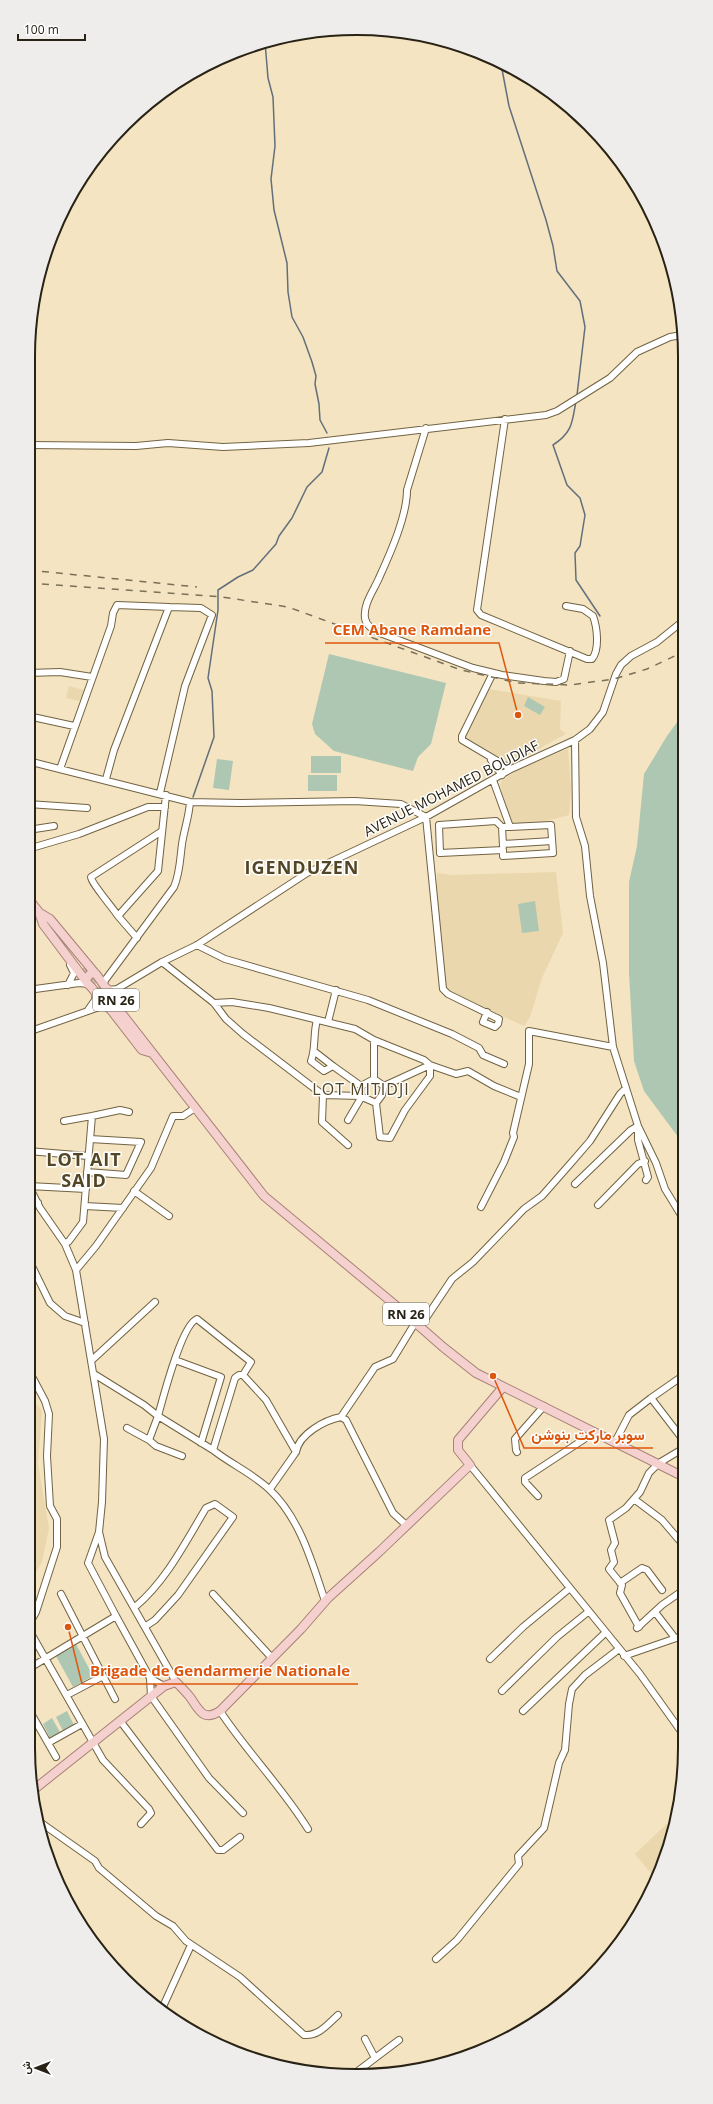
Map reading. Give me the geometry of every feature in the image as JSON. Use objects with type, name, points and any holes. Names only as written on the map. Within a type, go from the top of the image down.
[{"type":"main road","name":"RN 26","points":[[35,907],[83,968]]},
{"type":"main road","name":"RN 26","points":[[39,912],[43,924],[61,947],[84,982],[96,992],[142,1050],[153,1054]]},
{"type":"main road","name":"RN 26","points":[[39,912],[50,919],[102,983],[114,992],[150,1042],[153,1054]]},
{"type":"main road","name":"RN 26","points":[[84,982],[86,976],[94,972]]},
{"type":"main road","name":"RN 26","points":[[105,1005],[113,1004],[116,1000],[114,992]]},
{"type":"main road","name":"RN 26","points":[[119,1010],[264,1196],[417,1325],[476,1373],[678,1474]]},
{"type":"main road","points":[[38,1786],[93,1742],[121,1722],[164,1686],[176,1682],[199,1711],[205,1715],[213,1715],[220,1711],[325,1601],[470,1465],[458,1450],[458,1440],[503,1386]]},
{"type":"street","points":[[35,445],[136,446],[168,443],[246,446],[309,443],[552,413],[610,378],[637,352],[670,337],[677,336]]},
{"type":"street","points":[[505,419],[477,610],[481,616],[570,651],[586,659],[594,657],[596,626],[593,616],[587,611],[566,606]]},
{"type":"street","points":[[426,428],[407,490],[407,498],[401,521],[379,579],[367,605],[365,620],[373,630],[380,633],[473,668],[493,673],[560,682],[565,678],[570,651]]},
{"type":"street","points":[[60,769],[74,726],[112,626],[113,613],[117,605],[201,608],[212,615],[184,686],[160,793]]},
{"type":"street","points":[[106,779],[116,743],[169,606]]},
{"type":"street","name":"AVENUE MOHAMED BOUDIAF","points":[[114,992],[162,962],[197,945],[300,876],[426,817],[455,799],[511,769],[575,740],[590,729],[603,712],[621,664],[631,656],[657,642],[678,624]]},
{"type":"street","points":[[35,673],[60,672],[92,677]]},
{"type":"street","points":[[493,673],[462,736],[463,742],[511,769]]},
{"type":"street","points":[[35,718],[74,726]]},
{"type":"street","points":[[575,740],[576,817],[585,846],[590,896],[603,963],[613,1047],[638,1126],[656,1163],[665,1189],[678,1210]]},
{"type":"street","points":[[489,757],[502,775]]},
{"type":"street","points":[[35,763],[106,779],[190,802],[240,803],[355,801],[401,804],[426,817],[443,989],[448,994],[487,1012]]},
{"type":"street","points":[[493,780],[510,827]]},
{"type":"street","points":[[118,916],[158,871],[166,795]]},
{"type":"street","points":[[102,983],[174,887],[177,879],[182,843],[188,822],[190,802]]},
{"type":"street","points":[[35,804],[86,808]]},
{"type":"street","points":[[35,847],[79,834],[148,808],[164,807]]},
{"type":"street","points":[[502,827],[551,825],[553,853],[503,856],[503,847],[502,827],[496,821],[439,825],[440,854],[503,847],[552,841]]},
{"type":"street","points":[[35,829],[54,826]]},
{"type":"street","points":[[137,938],[118,916],[107,899],[92,884],[91,877],[162,831]]},
{"type":"street","points":[[197,945],[224,959],[368,1000],[452,1034],[479,1048],[483,1055],[504,1064]]},
{"type":"street","points":[[61,947],[74,973],[68,984]]},
{"type":"street","points":[[162,962],[214,1003],[226,1018],[243,1034],[323,1094],[361,1097],[376,1103]]},
{"type":"street","points":[[94,972],[108,975]]},
{"type":"street","points":[[35,989],[84,982]]},
{"type":"street","points":[[328,1022],[336,990]]},
{"type":"street","points":[[88,1010],[95,1000],[96,992]]},
{"type":"street","points":[[214,1003],[232,1002],[269,1008],[355,1029],[374,1040],[424,1060],[430,1065],[456,1074],[468,1071],[494,1086],[521,1097]]},
{"type":"street","points":[[35,1029],[105,1005]]},
{"type":"street","points":[[317,1020],[314,1033],[315,1052],[311,1061],[324,1071],[333,1066]]},
{"type":"street","points":[[481,1207],[504,1162],[514,1138],[513,1133],[529,1064],[529,1031],[613,1047]]},
{"type":"street","points":[[374,1040],[374,1079]]},
{"type":"street","points":[[315,1052],[361,1086]]},
{"type":"street","points":[[384,1086],[430,1065]]},
{"type":"street","points":[[384,1086],[382,1095],[376,1103],[380,1137],[390,1138],[404,1110],[430,1076],[430,1065]]},
{"type":"street","points":[[374,1079],[384,1086]]},
{"type":"street","points":[[361,1086],[374,1079]]},
{"type":"street","points":[[348,1120],[361,1097],[361,1086]]},
{"type":"street","points":[[341,1417],[376,1367],[393,1360],[445,1286],[473,1262],[524,1209],[542,1196],[590,1141],[620,1094],[626,1088]]},
{"type":"street","points":[[323,1094],[322,1122],[348,1145]]},
{"type":"street","points":[[76,1270],[96,1246],[151,1168],[172,1116],[183,1116],[195,1108]]},
{"type":"street","points":[[64,1121],[120,1110],[129,1112]]},
{"type":"street","points":[[65,1244],[83,1222],[92,1116]]},
{"type":"street","points":[[638,1126],[638,1140],[645,1160],[648,1177],[646,1180]]},
{"type":"street","points":[[575,1184],[631,1130],[638,1126]]},
{"type":"street","points":[[87,1172],[126,1175],[141,1142],[90,1139]]},
{"type":"street","points":[[35,1152],[88,1156]]},
{"type":"street","points":[[598,1205],[638,1164],[645,1160]]},
{"type":"street","points":[[35,1185],[86,1189]]},
{"type":"street","points":[[134,1191],[170,1216]]},
{"type":"street","points":[[35,1198],[65,1244],[76,1270],[104,1439],[102,1502],[99,1532],[88,1563],[150,1678],[151,1696],[209,1778],[243,1813]]},
{"type":"street","points":[[85,1206],[123,1208]]},
{"type":"street","points":[[35,1273],[50,1304],[65,1316],[85,1323]]},
{"type":"street","points":[[92,1360],[155,1302]]},
{"type":"street","points":[[149,1440],[185,1334],[194,1320],[197,1319],[251,1362],[242,1375],[235,1378],[213,1450]]},
{"type":"street","points":[[176,1360],[221,1377],[201,1443]]},
{"type":"street","points":[[94,1374],[213,1450],[270,1490],[290,1512],[301,1535],[325,1601]]},
{"type":"street","points":[[242,1375],[266,1400],[296,1452]]},
{"type":"street","points":[[615,1442],[629,1415],[678,1379]]},
{"type":"street","points":[[35,1382],[45,1401],[49,1414],[47,1456],[50,1506],[57,1519],[57,1547],[35,1614]]},
{"type":"street","points":[[651,1398],[678,1433]]},
{"type":"street","points":[[517,1452],[515,1439],[544,1406]]},
{"type":"street","points":[[270,1490],[296,1452],[297,1447],[314,1429],[333,1418],[341,1417],[346,1420],[393,1513],[406,1526]]},
{"type":"street","points":[[128,1428],[149,1440],[156,1446],[182,1456]]},
{"type":"street","points":[[538,1496],[525,1482],[525,1478],[594,1432]]},
{"type":"street","points":[[678,1452],[659,1463],[649,1473],[643,1488],[626,1508],[609,1522],[615,1543],[611,1550],[614,1562],[609,1569],[623,1586],[620,1593],[638,1628],[655,1612],[678,1596]]},
{"type":"street","points":[[470,1465],[588,1612],[640,1674],[678,1727]]},
{"type":"street","points":[[634,1499],[662,1520],[678,1539]]},
{"type":"street","points":[[135,1607],[150,1594],[159,1582],[206,1508],[215,1504],[233,1517],[178,1595],[155,1620],[146,1626]]},
{"type":"street","points":[[99,1532],[105,1557],[146,1626],[176,1682]]},
{"type":"street","points":[[620,1583],[642,1568],[647,1570],[662,1590]]},
{"type":"street","points":[[490,1659],[524,1626],[570,1588]]},
{"type":"street","points":[[61,1594],[115,1699]]},
{"type":"street","points":[[213,1594],[272,1658]]},
{"type":"street","points":[[502,1691],[557,1637],[588,1612]]},
{"type":"street","points":[[655,1612],[675,1638]]},
{"type":"street","points":[[35,1664],[116,1616]]},
{"type":"street","points":[[523,1711],[606,1633]]},
{"type":"street","points":[[624,1656],[678,1637]]},
{"type":"street","points":[[35,1639],[103,1760],[151,1813],[141,1824]]},
{"type":"street","points":[[436,1959],[447,1951],[484,1909],[519,1864],[518,1856],[544,1828],[559,1763],[565,1750],[569,1704],[572,1689],[619,1649]]},
{"type":"street","points":[[67,1695],[103,1676]]},
{"type":"street","points":[[150,1678],[164,1686]]},
{"type":"street","points":[[220,1711],[240,1740],[291,1801],[308,1829]]},
{"type":"street","points":[[35,1720],[56,1757]]},
{"type":"street","points":[[121,1722],[218,1850],[223,1850],[240,1837]]},
{"type":"street","points":[[48,1743],[82,1724]]},
{"type":"street","points":[[45,1825],[95,1861],[99,1868],[156,1916],[173,1926],[191,1945],[240,1978],[304,2035],[313,2035],[319,2032],[338,2015]]},
{"type":"street","points":[[164,2005],[191,1945]]},
{"type":"street","points":[[365,2039],[375,2058]]},
{"type":"street","points":[[361,2069],[400,2040]]},
{"type":"shaded area","points":[[69,686],[84,690],[80,701],[66,698]]},
{"type":"shaded area","points":[[488,689],[561,701],[560,729],[566,734],[511,764],[465,737]]},
{"type":"shaded area","points":[[568,749],[571,790],[569,815],[550,820],[517,825],[512,822],[500,786],[502,780],[527,765]]},
{"type":"shaded area","points":[[556,872],[563,933],[542,978],[530,1017],[524,1026],[449,992],[445,988],[435,886],[437,885],[437,873],[452,875]]},
{"type":"shaded area","points":[[35,1402],[42,1411],[38,1464],[49,1528],[42,1562],[35,1574]]},
{"type":"shaded area","points":[[669,1821],[652,1875],[635,1854]]},
{"type":"green space","points":[[329,654],[446,683],[431,744],[418,757],[413,771],[334,751],[315,734],[312,724]]},
{"type":"green space","points":[[528,697],[545,707],[540,715],[524,706]]},
{"type":"green space","points":[[678,721],[678,1137],[644,1091],[634,1061],[629,973],[629,882],[637,846],[644,774]]},
{"type":"green space","points":[[311,756],[341,756],[341,773],[311,773]]},
{"type":"green space","points":[[217,759],[233,761],[229,790],[213,788]]},
{"type":"green space","points":[[308,775],[337,775],[337,791],[308,791]]},
{"type":"green space","points":[[535,901],[539,931],[522,933],[518,904]]},
{"type":"green space","points":[[76,1644],[93,1676],[73,1687],[56,1656]]},
{"type":"green space","points":[[67,1711],[74,1725],[63,1731],[56,1717]]},
{"type":"green space","points":[[52,1718],[60,1732],[50,1738],[43,1724]]},
{"type":"waterway","points":[[266,48],[268,78],[273,97],[275,146],[271,179],[274,210],[287,263],[288,292],[292,317],[303,337],[312,362],[316,376],[315,384],[319,404],[320,420],[327,433]]},
{"type":"waterway","points":[[502,70],[509,106],[546,220],[553,246],[557,271],[580,301],[585,327],[577,395]]},
{"type":"waterway","points":[[576,401],[572,421],[568,431],[553,445],[567,485],[580,498],[585,515],[580,546],[575,553],[576,580],[600,616]]},
{"type":"waterway","points":[[193,797],[214,737],[212,691],[208,678],[218,610],[218,590],[238,577],[253,570],[276,544],[279,536],[292,518],[307,487],[322,472],[329,448]]},
{"type":"tunnel","points":[[83,968],[117,1008]]},
{"type":"railway","points":[[35,571],[197,587]]},
{"type":"railway","points":[[35,584],[222,597],[288,607],[461,670],[518,683],[570,685],[614,679],[647,669],[678,654]]},
{"type":"place","name":"CEM Abane Ramdane","points":[[518,715]]},
{"type":"place","name":"سوبر ماركت بنوشن","points":[[493,1376]]},
{"type":"place","name":"Brigade de Gendarmerie Nationale","points":[[68,1627]]},
{"type":"district","name":"IGENDUZEN","points":[[302,867]]},
{"type":"district","name":"LOT MITIDJI","points":[[361,1089]]},
{"type":"district","name":"LOT AIT SAID","points":[[84,1169]]}]
